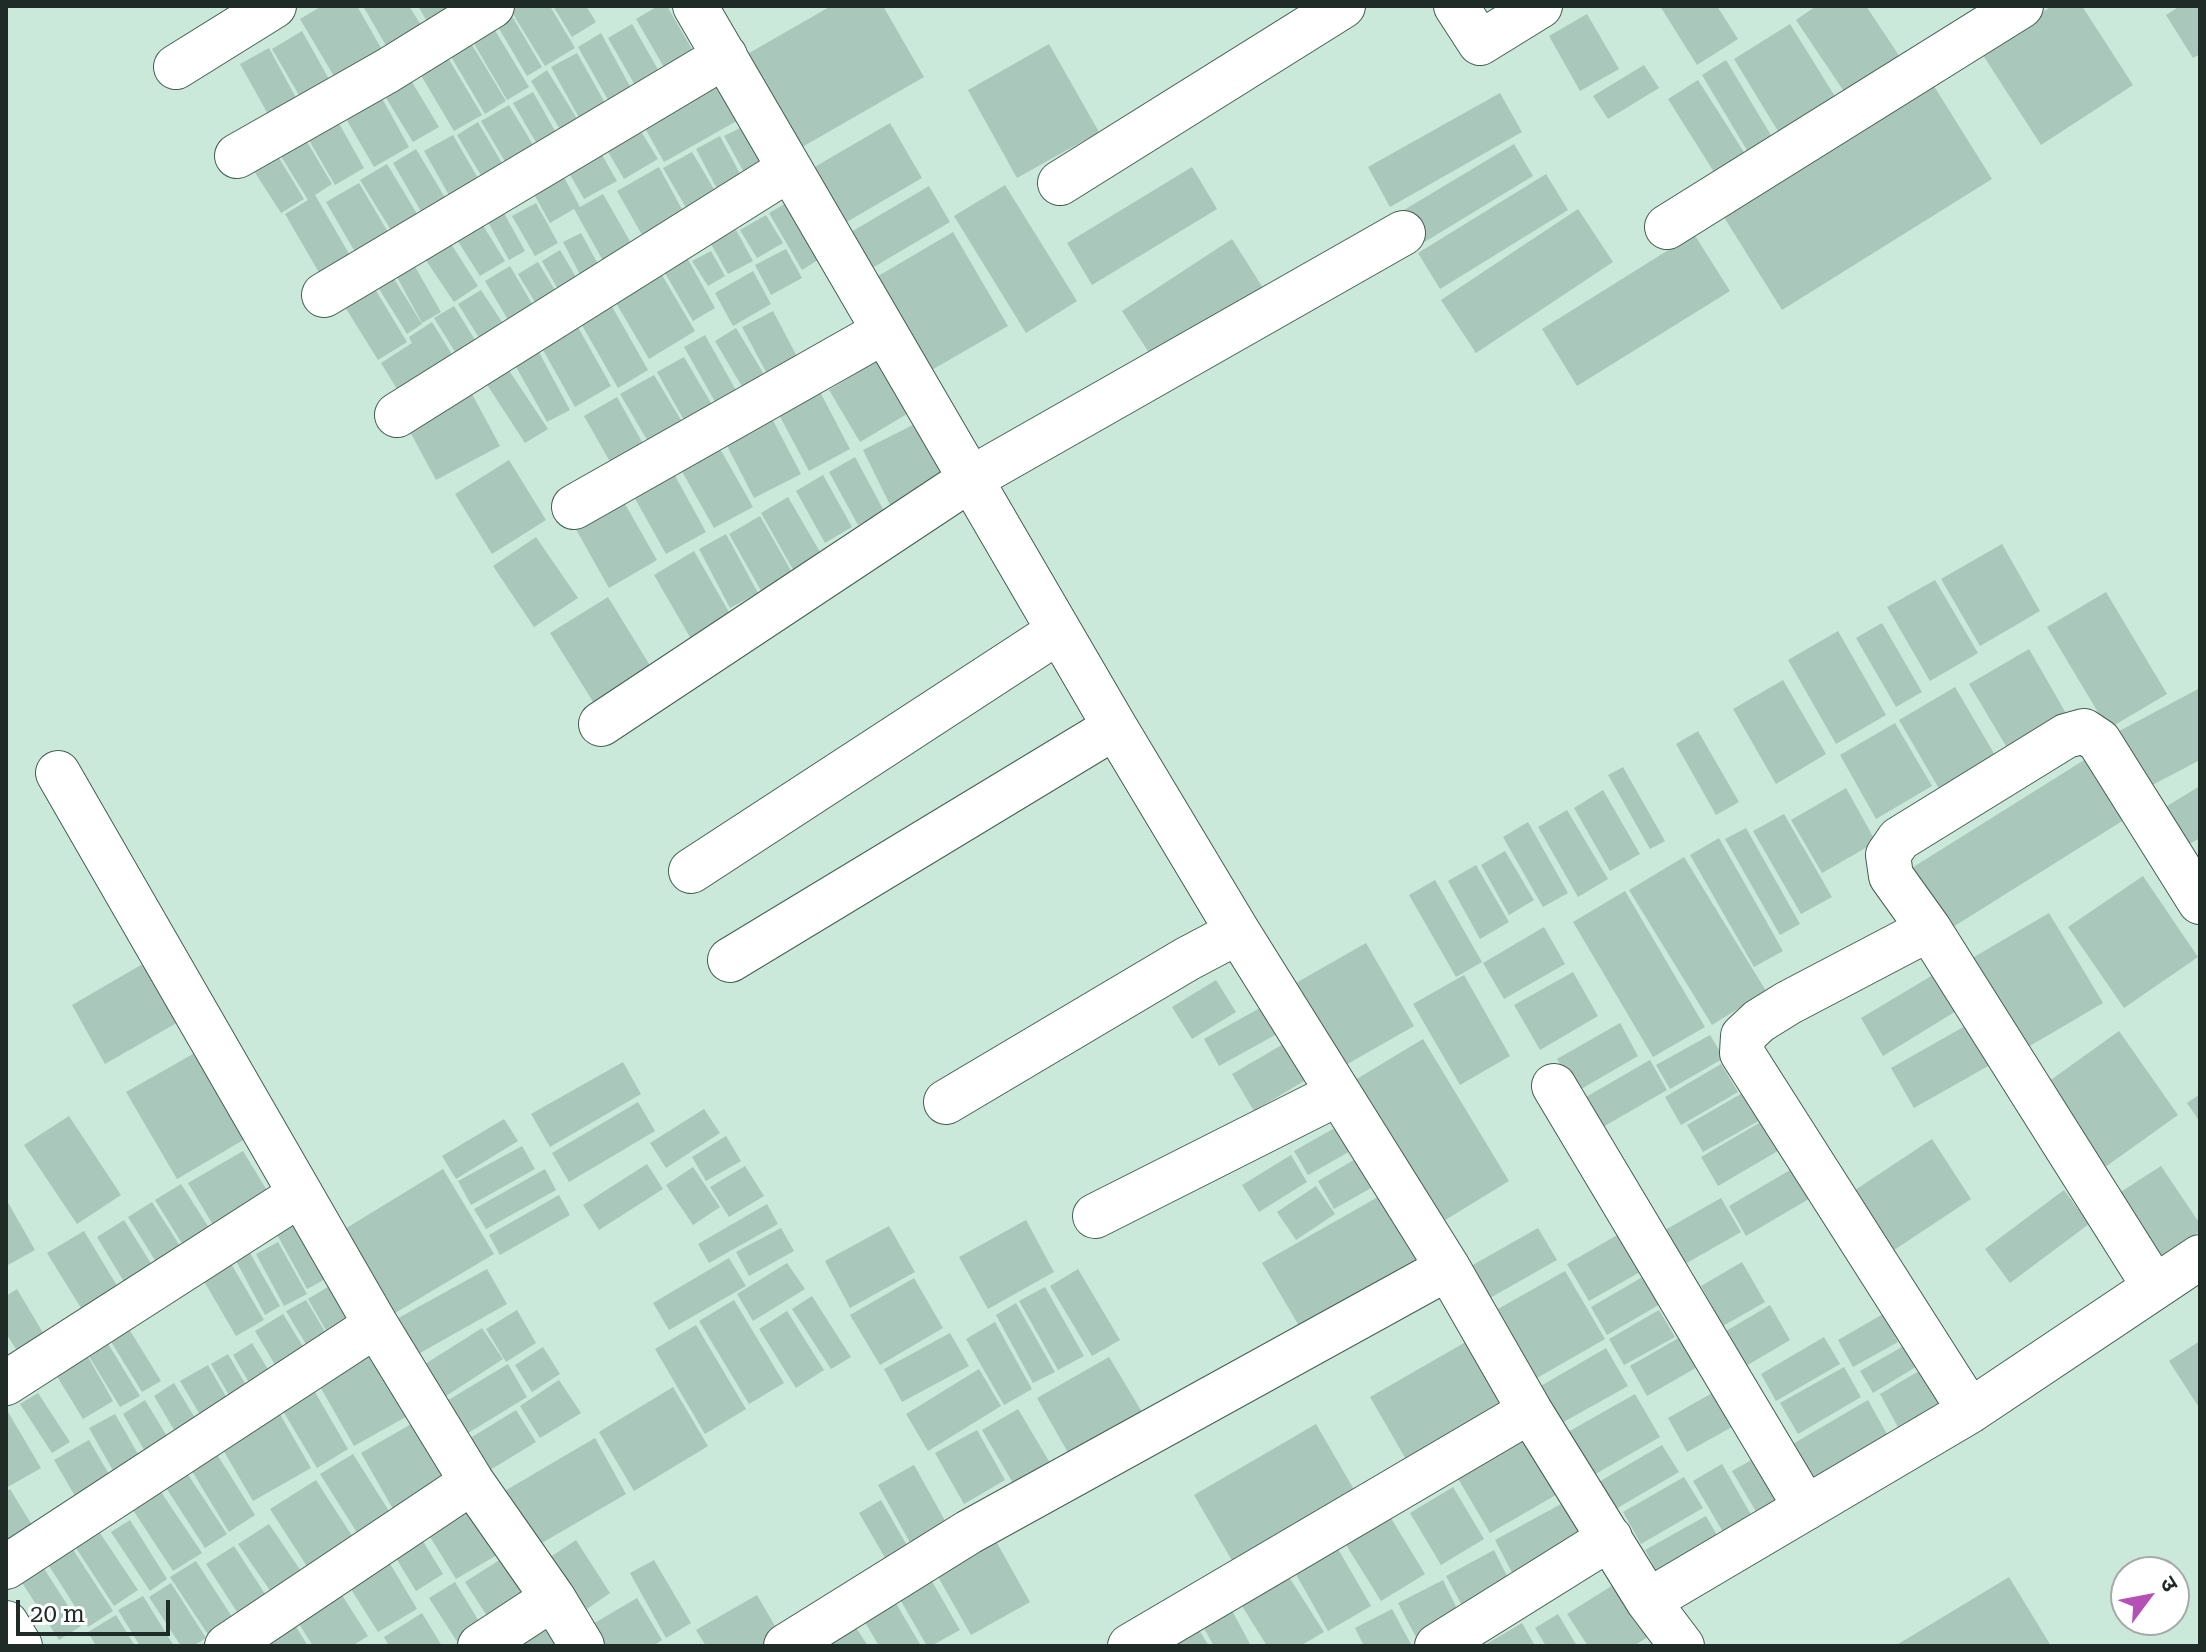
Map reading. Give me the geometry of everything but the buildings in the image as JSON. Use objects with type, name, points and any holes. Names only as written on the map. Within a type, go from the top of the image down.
[{"type":"street","points":[[176,67],[274,6]]},
{"type":"street","points":[[237,156],[387,71],[492,6]]},
{"type":"street","points":[[695,6],[883,332],[1238,932],[1448,1268],[1530,1411],[1648,1601],[1682,1646]]},
{"type":"street","points":[[1060,183],[1343,6]]},
{"type":"street","points":[[1456,6],[1480,43],[1540,6]]},
{"type":"street","points":[[1667,227],[2021,6]]},
{"type":"street","points":[[324,295],[725,56]]},
{"type":"street","points":[[397,415],[789,169]]},
{"type":"street","points":[[601,724],[972,478],[1403,233]]},
{"type":"street","points":[[574,507],[883,332]]},
{"type":"street","points":[[691,871],[1059,631]]},
{"type":"street","points":[[730,960],[1115,727]]},
{"type":"street","points":[[2154,1286],[1929,929],[1891,876],[1888,855],[1899,839],[2066,736],[2084,731],[2099,741],[2200,902]]},
{"type":"street","points":[[58,773],[376,1325],[472,1482],[553,1598],[582,1646]]},
{"type":"street","points":[[1929,929],[1759,1021],[1743,1036],[1742,1053],[1970,1411]]},
{"type":"street","points":[[946,1102],[1238,932]]},
{"type":"street","points":[[1554,1086],[1806,1508]]},
{"type":"street","points":[[1095,1216],[1337,1094]]},
{"type":"street","points":[[6,1383],[299,1195]]},
{"type":"street","points":[[1648,1601],[1970,1411],[2200,1257]]},
{"type":"street","points":[[786,1646],[969,1532],[1448,1268]]},
{"type":"street","points":[[6,1567],[376,1325]]},
{"type":"street","points":[[1130,1646],[1530,1411]]},
{"type":"street","points":[[227,1646],[472,1482]]},
{"type":"street","points":[[1437,1646],[1610,1538]]},
{"type":"street","points":[[480,1646],[553,1598]]},
{"type":"street","points":[[6,1623],[20,1646]]}]
